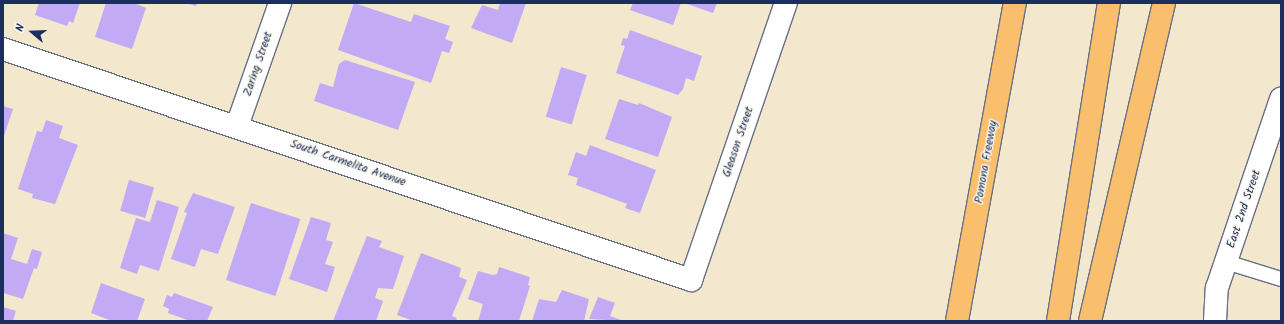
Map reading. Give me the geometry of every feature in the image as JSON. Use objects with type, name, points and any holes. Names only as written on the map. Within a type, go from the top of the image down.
[{"type":"highway","name":"Pomona Freeway","points":[[957,321],[1015,3]]},
{"type":"highway","points":[[1058,321],[1109,3]]},
{"type":"highway","points":[[1090,321],[1164,3]]},
{"type":"street","name":"Zaring Street","points":[[237,126],[280,3]]},
{"type":"street","name":"Gleason Street","points":[[691,280],[786,3]]},
{"type":"street","name":"South Carmelita Avenue","points":[[3,49],[237,126],[691,280]]},
{"type":"street","name":"East 2nd Street","points":[[1215,321],[1216,288],[1281,99]]},
{"type":"lane","points":[[1226,262],[1281,279]]},
{"type":"building","points":[[39,3],[80,3],[73,23],[69,21],[67,26],[35,15]]},
{"type":"building","points":[[106,3],[134,3],[146,8],[132,49],[95,37]]},
{"type":"building","points":[[186,3],[197,3],[196,6]]},
{"type":"building","points":[[354,3],[411,22],[414,14],[450,26],[445,39],[453,42],[449,53],[442,51],[431,83],[338,50]]},
{"type":"building","points":[[500,3],[526,3],[512,43],[471,28],[482,5],[498,10]]},
{"type":"building","points":[[633,3],[681,3],[673,25],[630,10]]},
{"type":"building","points":[[684,3],[717,3],[713,13]]},
{"type":"building","points":[[630,30],[702,56],[694,81],[686,78],[683,89],[678,95],[616,73],[625,46],[621,45],[623,38],[627,39]]},
{"type":"building","points":[[345,60],[415,82],[398,130],[314,101],[320,83],[333,87],[339,64]]},
{"type":"building","points":[[561,67],[587,75],[572,125],[546,117]]},
{"type":"building","points":[[619,99],[638,105],[639,103],[672,117],[658,157],[605,139]]},
{"type":"building","points":[[3,106],[13,109],[3,139]]},
{"type":"building","points":[[46,120],[63,126],[59,138],[78,145],[55,204],[32,198],[33,194],[18,189],[37,131],[42,132]]},
{"type":"building","points":[[590,145],[656,170],[640,213],[625,208],[627,204],[576,185],[578,178],[568,175],[576,152],[586,156]]},
{"type":"building","points":[[129,180],[154,187],[145,218],[120,211]]},
{"type":"building","points":[[193,193],[235,207],[218,254],[201,249],[195,267],[171,259],[187,213],[184,212]]},
{"type":"building","points":[[157,200],[179,207],[159,271],[140,265],[137,274],[120,268],[136,218],[150,222]]},
{"type":"building","points":[[251,203],[300,219],[275,296],[226,280]]},
{"type":"building","points":[[311,217],[331,223],[326,240],[333,242],[325,264],[335,267],[327,292],[289,279]]},
{"type":"building","points":[[3,233],[18,238],[11,259],[27,264],[32,249],[42,252],[37,269],[34,268],[23,299],[3,293]]},
{"type":"building","points":[[367,236],[382,241],[379,247],[404,256],[393,289],[378,288],[375,298],[383,301],[376,321],[333,321]]},
{"type":"building","points":[[421,253],[461,268],[459,277],[467,280],[452,316],[457,318],[456,321],[413,321],[397,315]]},
{"type":"building","points":[[499,267],[530,277],[528,285],[530,286],[519,321],[478,321],[483,304],[468,299],[478,271],[493,275],[497,274]]},
{"type":"building","points":[[101,283],[145,299],[137,321],[112,321],[91,313]]},
{"type":"building","points":[[562,290],[589,299],[584,321],[532,321],[539,299],[556,302]]},
{"type":"building","points":[[174,293],[213,307],[207,321],[190,321],[168,313],[169,309],[163,306],[167,295],[172,297]]},
{"type":"building","points":[[598,297],[615,303],[610,316],[624,321],[589,319]]},
{"type":"building","points":[[3,307],[16,311],[13,321],[3,321]]}]
